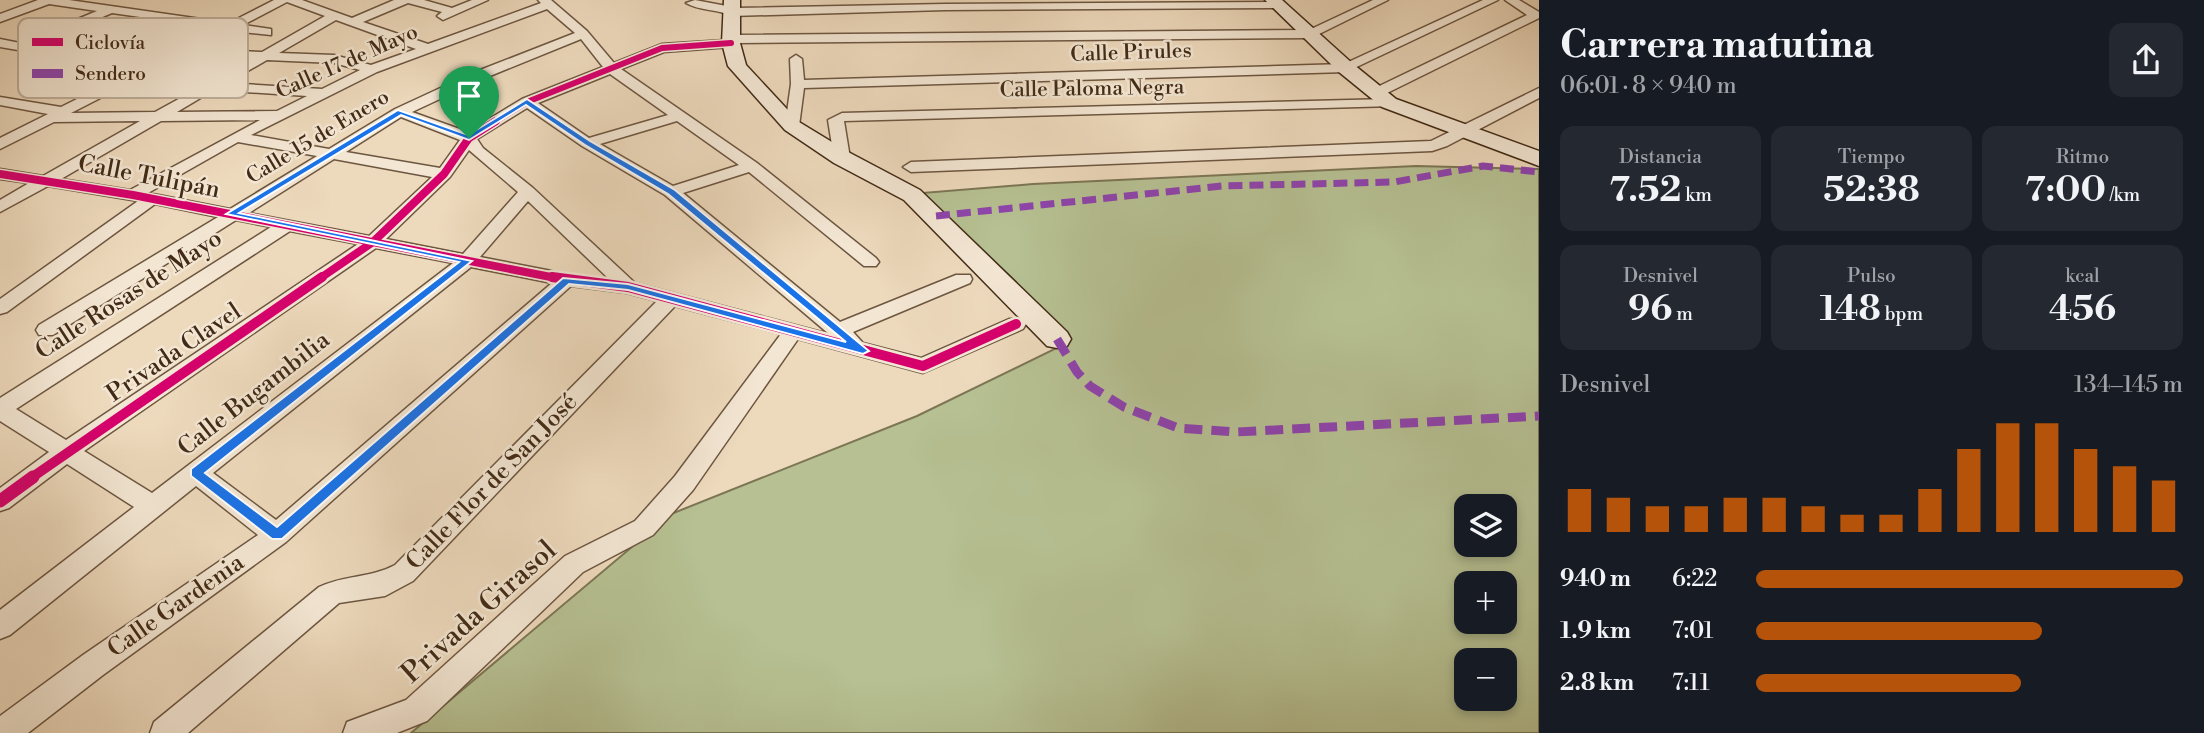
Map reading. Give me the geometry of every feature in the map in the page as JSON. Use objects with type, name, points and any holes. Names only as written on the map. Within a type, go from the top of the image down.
[{"type":"street","points":[[0,18],[47,0],[160,18]]},
{"type":"street","points":[[91,18],[134,0]]},
{"type":"street","points":[[245,18],[283,0]]},
{"type":"street","points":[[291,0],[426,48]]},
{"type":"street","points":[[354,21],[404,0]]},
{"type":"street","points":[[411,0],[449,14],[482,0]]},
{"type":"street","points":[[469,138],[527,102],[613,70],[662,48],[731,41],[1311,34],[1382,0]]},
{"type":"street","name":"Calle Pirules","points":[[798,84],[1346,68],[1492,0]]},
{"type":"street","points":[[842,158],[836,119],[855,116],[901,128],[1388,101],[1536,15],[1511,0]]},
{"type":"street","points":[[547,2],[583,34],[613,70],[751,166],[870,262]]},
{"type":"street","name":"Calle 17 de Mayo","points":[[133,195],[236,137],[372,69],[547,2]]},
{"type":"street","points":[[692,3],[732,7],[945,7],[1275,2],[1346,68],[1388,101],[1462,132],[1539,159]]},
{"type":"street","points":[[732,7],[731,41],[737,66],[792,126],[842,158],[912,195],[1057,340]]},
{"type":"street","points":[[248,64],[336,15]]},
{"type":"street","points":[[248,30],[267,32]]},
{"type":"street","name":"Calle 15 de Enero","points":[[46,330],[400,112],[480,75],[583,34]]},
{"type":"street","points":[[0,43],[18,46]]},
{"type":"street","points":[[0,56],[18,48]]},
{"type":"street","points":[[248,55],[334,59],[372,69]]},
{"type":"street","points":[[792,126],[798,84],[796,59]]},
{"type":"street","points":[[248,88],[325,93]]},
{"type":"street","points":[[911,167],[1432,146],[1539,92]]},
{"type":"street","points":[[0,144],[88,98]]},
{"type":"street","points":[[0,208],[188,98]]},
{"type":"street","points":[[0,101],[56,115],[280,115]]},
{"type":"street","points":[[527,102],[587,143],[671,192],[863,351]]},
{"type":"street","points":[[400,112],[469,138],[477,152],[527,191],[628,287]]},
{"type":"street","points":[[587,143],[680,116]]},
{"type":"street","points":[[236,137],[444,174]]},
{"type":"street","name":"Privada Clavel","points":[[0,501],[65,453],[373,242],[444,174],[469,138]]},
{"type":"street","points":[[671,192],[751,166]]},
{"type":"street","name":"Calle Tulipán","points":[[0,174],[47,179],[152,198],[567,280],[628,287],[927,366],[1016,324]]},
{"type":"street","name":"Calle Bugambilia","points":[[0,626],[467,261],[527,191]]},
{"type":"street","points":[[0,307],[152,198]]},
{"type":"street","name":"Calle Rosas de Mayo","points":[[0,410],[287,225]]},
{"type":"street","points":[[837,331],[963,279]]},
{"type":"street","name":"Calle Gardenia","points":[[3,733],[93,665],[277,535],[567,280]]},
{"type":"street","name":"Calle Flor de San José","points":[[164,733],[329,595],[342,589],[385,584],[404,573],[669,300]]},
{"type":"street","name":"Privada Girasol","points":[[358,733],[416,711],[574,564],[644,528],[684,483],[793,332]]},
{"type":"street","points":[[0,410],[153,506]]},
{"type":"street","points":[[196,473],[277,535]]},
{"type":"green space","points":[[1416,166],[1539,169],[1539,733],[411,733],[671,514],[917,416],[1067,343],[922,193],[1033,184]]},
{"type":"marked path","points":[[936,216],[1222,186],[1394,182],[1483,166],[1539,172]]},
{"type":"marked path","points":[[1057,339],[1077,372],[1090,386],[1124,407],[1178,428],[1236,432],[1539,416]]},
{"type":"cycle path","points":[[0,501],[65,453],[373,242],[444,174],[469,138],[527,102],[662,48],[731,43]]},
{"type":"cycle path","points":[[0,174],[133,195],[567,280],[628,287],[923,366],[1016,324]]},
{"type":"route","points":[[527,102],[587,143],[671,192],[863,351],[628,287],[567,280],[277,535],[196,473],[467,261],[231,214],[400,112],[469,138],[527,102]]}]
